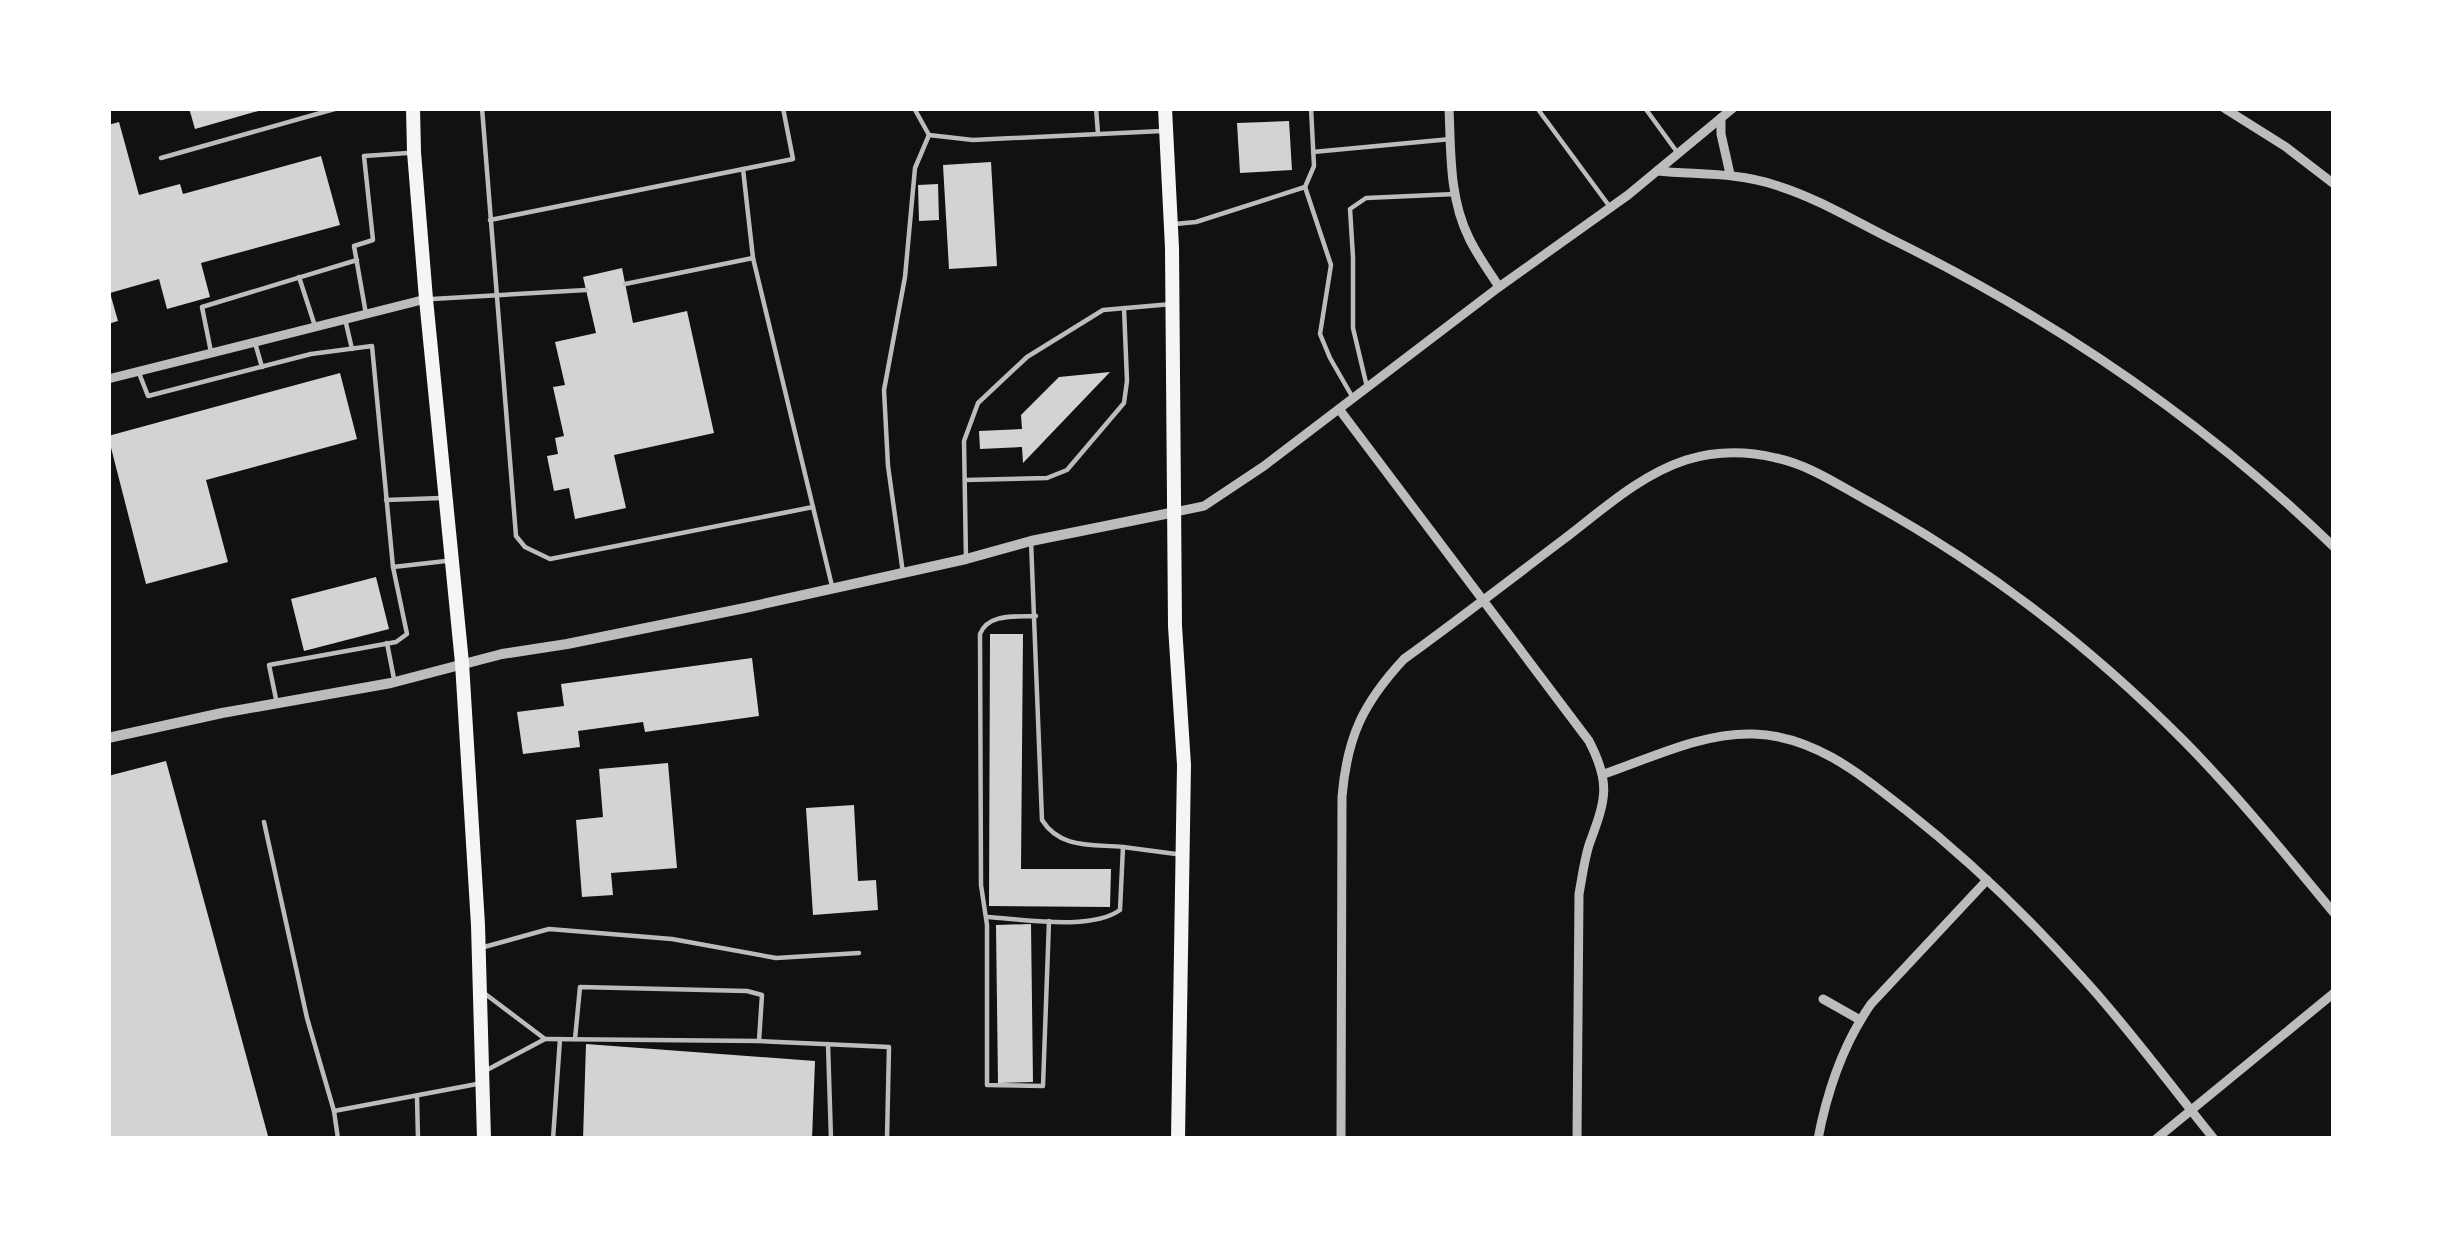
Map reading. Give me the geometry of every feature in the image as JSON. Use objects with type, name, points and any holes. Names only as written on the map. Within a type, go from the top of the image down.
[{"type":"main road","points":[[413,108],[426,299],[462,663],[479,949],[484,1139]]},
{"type":"main road","points":[[1165,108],[1171,224],[1175,626],[1184,765],[1178,1139]]},
{"type":"street","points":[[1449,108],[1455,194],[1468,238],[1498,287]]},
{"type":"street","points":[[108,738],[394,682],[462,663],[832,589],[1204,506],[1610,207],[1733,108]]},
{"type":"street","points":[[2224,108],[2334,184]]},
{"type":"street","points":[[1721,118],[1730,174]]},
{"type":"street","points":[[1657,171],[1730,174],[1772,183],[1939,262],[2048,324],[2154,395],[2245,465],[2334,547]]},
{"type":"street","points":[[108,379],[426,299]]},
{"type":"street","points":[[1339,409],[1589,741],[1604,774],[1603,811],[1584,861],[1579,894],[1577,1139]]},
{"type":"street","points":[[1341,1139],[1342,797],[1350,742],[1363,712],[1404,659],[1640,481],[1690,458],[1754,454],[1812,470],[1980,570],[2114,675],[2183,740],[2248,808],[2334,914]]},
{"type":"street","points":[[1604,774],[1707,739],[1754,734],[1785,737],[1829,755],[1928,827],[1987,880],[2083,977],[2214,1139]]},
{"type":"street","points":[[1818,1139],[1840,1063],[1860,1020],[1987,880]]},
{"type":"street","points":[[2156,1139],[2334,994]]},
{"type":"street","points":[[1823,999],[1860,1020]]},
{"type":"lane","points":[[161,158],[338,108]]},
{"type":"lane","points":[[482,108],[516,536],[525,547],[550,559],[813,507]]},
{"type":"lane","points":[[490,220],[793,159],[783,108]]},
{"type":"lane","points":[[914,108],[929,135]]},
{"type":"lane","points":[[1096,108],[1098,134]]},
{"type":"lane","points":[[1311,108],[1314,166],[1305,187],[1331,265],[1320,334],[1353,398]]},
{"type":"lane","points":[[1538,108],[1610,207]]},
{"type":"lane","points":[[1645,108],[1678,153]]},
{"type":"lane","points":[[929,135],[973,140],[1167,130]]},
{"type":"lane","points":[[903,573],[888,466],[884,390],[905,277],[915,168],[929,135]]},
{"type":"lane","points":[[1313,152],[1451,140]]},
{"type":"lane","points":[[366,314],[354,246],[373,239],[364,156],[414,152]]},
{"type":"lane","points":[[743,169],[753,258],[832,589]]},
{"type":"lane","points":[[1171,224],[1196,222],[1305,187]]},
{"type":"lane","points":[[1367,388],[1353,328],[1350,209],[1366,198],[1455,194]]},
{"type":"lane","points":[[625,284],[753,258]]},
{"type":"lane","points":[[211,352],[202,308],[357,260]]},
{"type":"lane","points":[[299,278],[315,326]]},
{"type":"lane","points":[[426,299],[586,290]]},
{"type":"lane","points":[[966,560],[964,441],[978,403],[1027,357],[1103,310],[1172,304]]},
{"type":"lane","points":[[964,480],[1046,478],[1067,470],[1124,403],[1124,308]]},
{"type":"lane","points":[[345,319],[352,349]]},
{"type":"lane","points":[[255,341],[262,367]]},
{"type":"lane","points":[[139,371],[148,396],[311,354],[372,346],[393,567],[407,634],[396,642],[269,664],[277,704]]},
{"type":"lane","points":[[386,500],[445,498]]},
{"type":"lane","points":[[1031,541],[1042,820],[1054,837],[1068,842],[1182,854]]},
{"type":"lane","points":[[393,567],[451,560]]},
{"type":"lane","points":[[1036,616],[991,620],[980,634],[987,1085],[1043,1085],[1049,921]]},
{"type":"lane","points":[[387,643],[394,682]]},
{"type":"lane","points":[[264,823],[338,1139]]},
{"type":"lane","points":[[986,917],[1105,920],[1120,910],[1123,847]]},
{"type":"lane","points":[[479,949],[549,929],[672,939],[776,958],[859,953]]},
{"type":"lane","points":[[574,1039],[580,987],[762,995],[759,1041]]},
{"type":"lane","points":[[480,989],[545,1039]]},
{"type":"lane","points":[[334,1111],[482,1078],[545,1039],[889,1047],[887,1139]]},
{"type":"lane","points":[[553,1139],[560,1039]]},
{"type":"lane","points":[[828,1044],[831,1139]]},
{"type":"lane","points":[[417,1096],[418,1139]]},
{"type":"building","points":[[189,108],[265,108],[265,109],[195,129]]},
{"type":"building","points":[[1289,121],[1292,170],[1240,173],[1237,123]]},
{"type":"building","points":[[119,122],[139,195],[180,184],[183,194],[321,156],[340,225],[201,263],[210,297],[167,309],[159,279],[110,293],[118,321],[108,324],[108,125]]},
{"type":"building","points":[[991,162],[997,266],[949,269],[943,165]]},
{"type":"building","points":[[938,184],[939,220],[919,221],[918,185]]},
{"type":"building","points":[[622,268],[633,323],[687,311],[714,433],[614,455],[626,508],[575,519],[569,488],[554,491],[547,456],[558,454],[555,438],[564,436],[553,387],[565,385],[555,342],[596,333],[583,277]]},
{"type":"building","points":[[1110,372],[1023,463],[1022,447],[980,449],[979,431],[1022,429],[1021,415],[1059,377]]},
{"type":"building","points":[[340,373],[357,439],[206,480],[228,562],[146,584],[108,436]]},
{"type":"building","points":[[376,577],[389,629],[304,651],[291,599]]},
{"type":"building","points":[[990,634],[1023,634],[1021,869],[1111,869],[1110,907],[989,906]]},
{"type":"building","points":[[752,658],[759,716],[645,732],[643,722],[578,731],[580,747],[523,754],[517,712],[564,706],[561,684]]},
{"type":"building","points":[[166,761],[268,1136],[108,1139],[108,776]]},
{"type":"building","points":[[668,763],[677,868],[611,873],[613,895],[582,897],[576,820],[603,817],[599,769]]},
{"type":"building","points":[[854,805],[858,881],[876,880],[878,910],[813,915],[806,808]]},
{"type":"building","points":[[1031,924],[1033,1082],[998,1083],[996,925]]},
{"type":"building","points":[[586,1044],[815,1061],[812,1139],[583,1139]]}]
